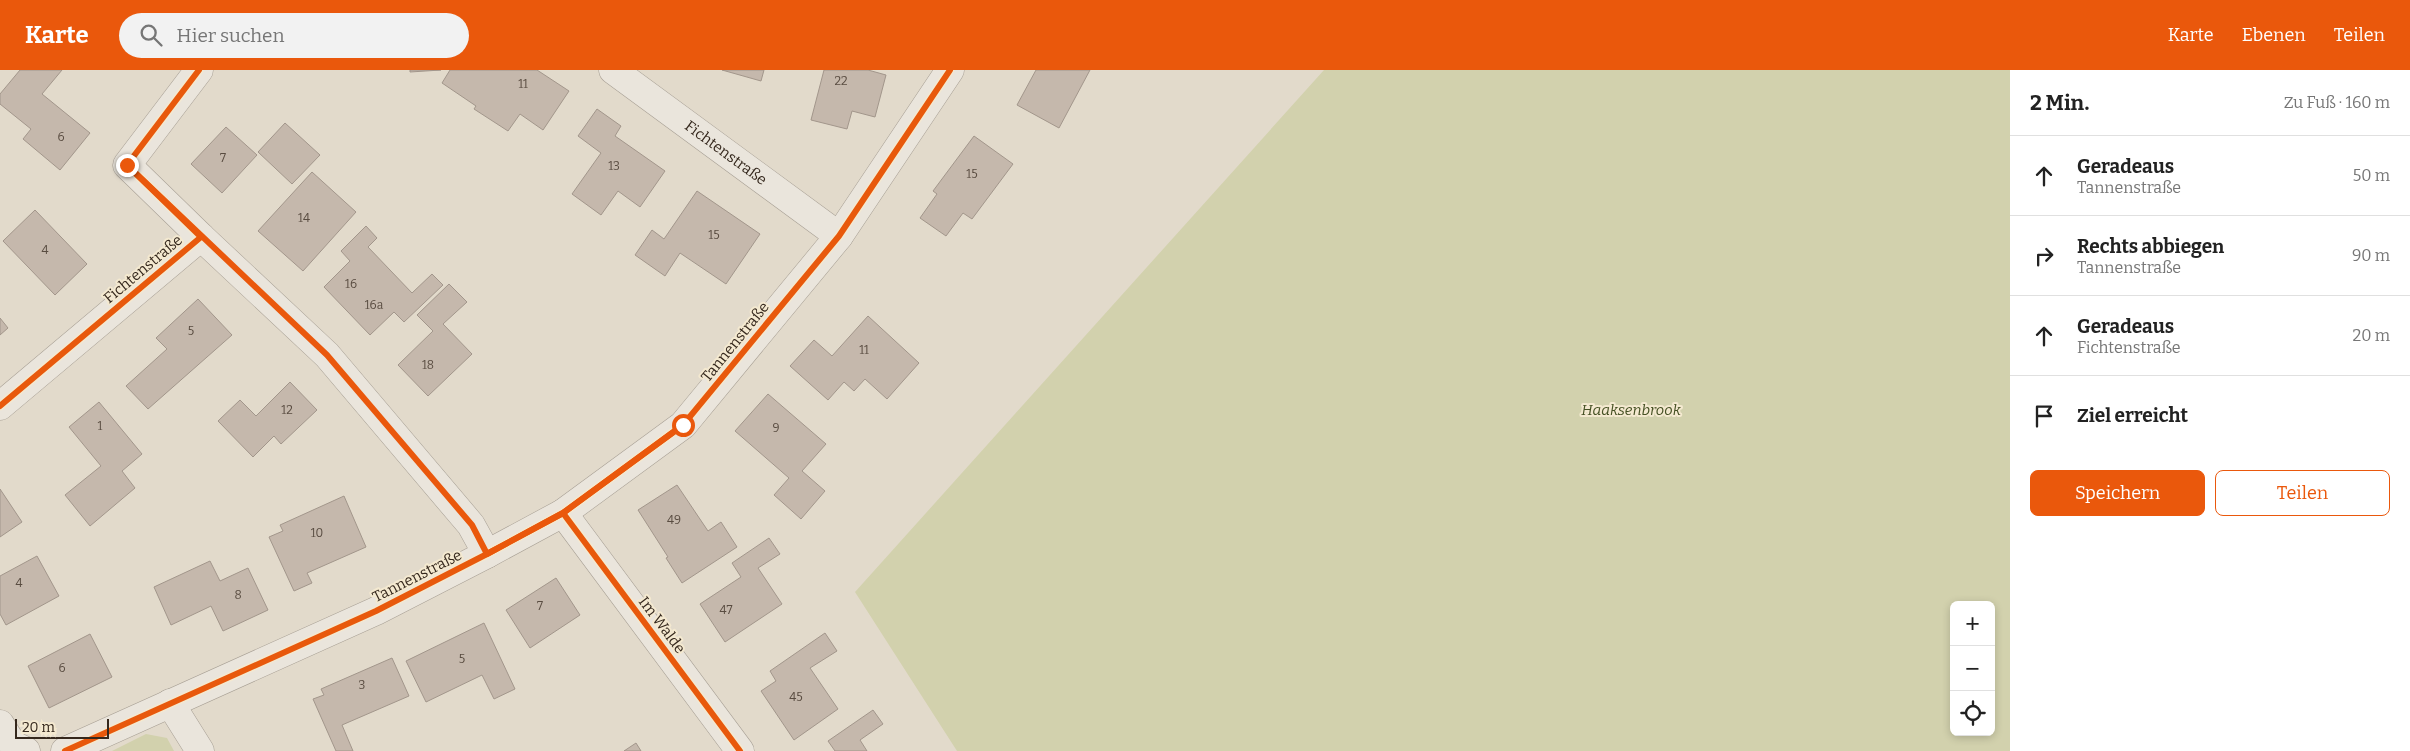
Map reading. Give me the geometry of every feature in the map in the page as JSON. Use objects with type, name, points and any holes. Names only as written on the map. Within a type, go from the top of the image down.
[{"type":"street","name":"Fichtenstraße","points":[[0,406],[201,238],[127,165],[199,70]]},
{"type":"street","name":"Fichtenstraße","points":[[613,70],[839,236]]},
{"type":"street","name":"Tannenstraße","points":[[65,751],[376,611],[487,554],[563,513],[683,425],[839,236],[950,70]]},
{"type":"street","points":[[201,238],[327,355],[472,525],[487,554]]},
{"type":"street","name":"Im Walde","points":[[563,513],[740,751]]},
{"type":"street","points":[[170,703],[200,751]]},
{"type":"street","points":[[0,724],[12,745],[26,751]]},
{"type":"green space","name":"Haaksenbrook","points":[[1324,70],[2010,70],[2010,751],[957,751],[855,592]]},
{"type":"green space","points":[[146,734],[167,738],[174,751],[112,751]]},
{"type":"building","points":[[20,70],[62,70],[42,94],[90,133],[60,170],[23,139],[31,129],[0,104],[0,94]]},
{"type":"building","points":[[410,70],[441,70],[410,72]]},
{"type":"building","points":[[450,70],[537,70],[569,91],[543,130],[520,114],[508,131],[474,109],[476,106],[442,83]]},
{"type":"building","points":[[722,70],[764,70],[761,81]]},
{"type":"building","points":[[824,70],[868,70],[886,75],[875,117],[852,111],[847,129],[811,120]]},
{"type":"building","points":[[1036,70],[1090,70],[1059,128],[1017,105]]},
{"type":"building","points":[[597,109],[621,126],[615,136],[665,171],[640,207],[618,191],[601,215],[572,194],[601,153],[578,136]]},
{"type":"building","points":[[285,123],[320,155],[292,184],[258,152]]},
{"type":"building","points":[[226,127],[257,155],[222,193],[191,164]]},
{"type":"building","points":[[974,136],[1013,164],[972,219],[963,213],[946,236],[920,218],[937,194],[933,191]]},
{"type":"building","points":[[312,172],[356,212],[303,271],[258,231]]},
{"type":"building","points":[[697,191],[760,234],[726,284],[680,253],[665,276],[635,255],[652,230],[664,239]]},
{"type":"building","points":[[35,210],[87,264],[55,295],[3,241]]},
{"type":"building","points":[[366,226],[377,238],[368,247],[412,293],[432,274],[443,285],[404,322],[394,312],[370,335],[324,287],[350,261],[341,251]]},
{"type":"building","points":[[449,284],[467,302],[443,324],[472,354],[428,396],[398,365],[433,331],[417,315]]},
{"type":"building","points":[[198,299],[232,335],[148,409],[126,386],[167,349],[156,338]]},
{"type":"building","points":[[868,316],[919,363],[887,399],[865,379],[854,391],[844,382],[828,400],[790,366],[814,340],[832,356]]},
{"type":"building","points":[[0,318],[8,328],[0,335]]},
{"type":"building","points":[[290,382],[317,410],[281,444],[274,436],[253,457],[218,421],[240,400],[256,416]]},
{"type":"building","points":[[768,394],[826,444],[802,471],[825,491],[801,519],[774,495],[789,478],[735,431]]},
{"type":"building","points":[[99,402],[142,454],[122,471],[135,488],[90,526],[65,495],[101,466],[69,427]]},
{"type":"building","points":[[677,485],[708,531],[721,522],[737,547],[682,583],[638,510]]},
{"type":"building","points":[[0,489],[22,522],[0,537]]},
{"type":"building","points":[[344,496],[366,547],[307,573],[312,583],[294,591],[269,537],[283,531],[280,525]]},
{"type":"building","points":[[769,538],[780,554],[758,568],[782,604],[725,642],[700,604],[741,577],[732,563]]},
{"type":"building","points":[[37,556],[59,596],[6,625],[0,614],[0,576]]},
{"type":"building","points":[[210,561],[220,581],[248,568],[268,610],[223,631],[211,606],[171,625],[154,587]]},
{"type":"building","points":[[556,578],[580,615],[530,648],[506,610]]},
{"type":"building","points":[[484,623],[515,689],[494,699],[482,675],[426,702],[406,661]]},
{"type":"building","points":[[825,633],[837,651],[810,668],[838,709],[794,740],[761,691],[776,681],[770,671]]},
{"type":"building","points":[[90,634],[112,677],[49,708],[28,666]]},
{"type":"building","points":[[392,658],[409,696],[342,725],[353,751],[336,751],[313,699],[324,695],[321,689]]},
{"type":"building","points":[[873,710],[883,724],[860,740],[867,751],[835,751],[828,741]]},
{"type":"building","points":[[636,743],[641,751],[624,751]]},
{"type":"cycle path","points":[[0,406],[201,237],[127,165],[199,70]]},
{"type":"cycle path","points":[[65,751],[376,611],[487,554],[563,513],[683,425],[839,236],[950,70]]},
{"type":"cycle path","points":[[563,513],[740,751]]},
{"type":"route","points":[[127,165],[201,238],[327,355],[472,525],[487,554],[563,513],[683,425]]}]
